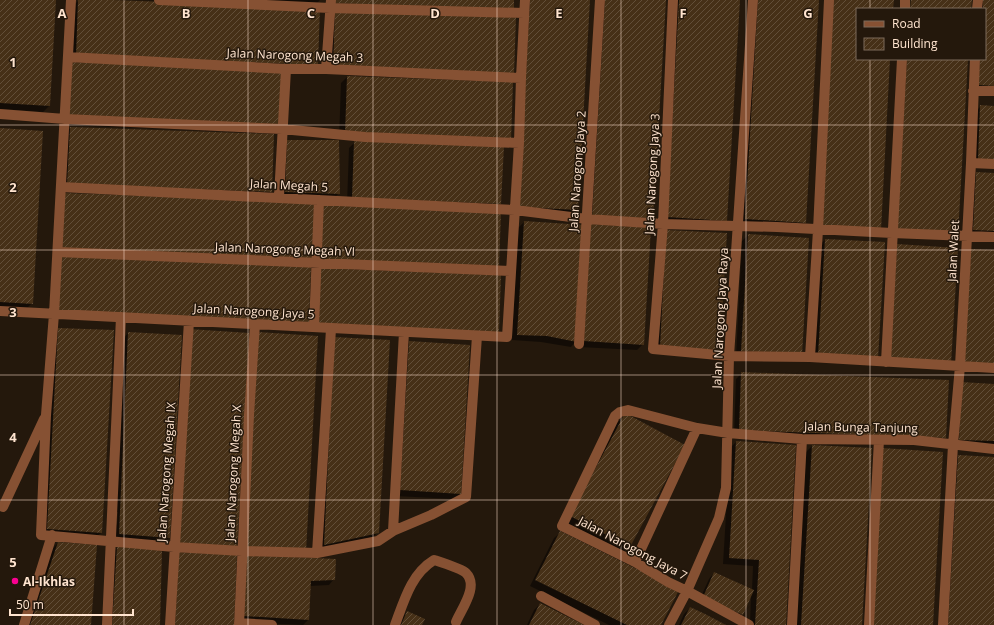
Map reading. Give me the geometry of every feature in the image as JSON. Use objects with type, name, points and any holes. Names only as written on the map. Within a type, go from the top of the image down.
[{"type":"street","points":[[71,0],[58,252],[46,416],[41,535],[174,547],[317,553],[378,541],[393,531],[431,515],[466,497],[477,336]]},
{"type":"street","points":[[159,0],[330,4],[524,13]]},
{"type":"street","points":[[511,271],[519,142],[525,0]]},
{"type":"street","name":"Jalan Narogong Jaya 2","points":[[579,344],[600,0]]},
{"type":"street","name":"Jalan Narogong Jaya 3","points":[[673,0],[663,224],[653,349],[729,356]]},
{"type":"street","name":"Jalan Narogong Jaya Raya","points":[[669,625],[687,591],[718,518],[726,488],[729,356],[753,0]]},
{"type":"street","points":[[810,357],[818,230],[829,0]]},
{"type":"street","points":[[326,70],[330,4]]},
{"type":"street","name":"Jalan Narogong Megah 3","points":[[68,57],[286,69],[521,78]]},
{"type":"street","points":[[886,362],[902,60]]},
{"type":"street","name":"Jalan Walet","points":[[943,625],[953,445],[960,366],[975,60]]},
{"type":"street","points":[[279,197],[286,69]]},
{"type":"street","points":[[973,91],[994,91]]},
{"type":"street","points":[[0,114],[65,119],[282,129],[365,137],[519,142]]},
{"type":"street","points":[[971,163],[994,164]]},
{"type":"street","name":"Jalan Megah 5","points":[[61,187],[515,210],[587,219],[663,224],[777,226],[818,230],[994,237]]},
{"type":"street","points":[[314,327],[318,200]]},
{"type":"street","name":"Jalan Narogong Megah VI","points":[[58,252],[511,271]]},
{"type":"street","name":"Jalan Narogong Jaya 5","points":[[0,311],[507,337],[511,271]]},
{"type":"street","points":[[107,625],[121,317]]},
{"type":"street","name":"Jalan Narogong Megah IX","points":[[170,625],[189,321]]},
{"type":"street","name":"Jalan Narogong Megah X","points":[[255,324],[239,624],[272,625]]},
{"type":"street","points":[[317,553],[331,328]]},
{"type":"street","points":[[393,531],[404,332]]},
{"type":"street","points":[[729,356],[810,357],[994,368]]},
{"type":"street","name":"Jalan Bunga Tanjung","points":[[628,410],[697,428],[728,433],[802,439],[914,440],[994,449]]},
{"type":"street","name":"Jalan Narogong Jaya 7","points":[[628,410],[620,412],[615,416],[562,526],[635,562],[668,582],[749,625]]},
{"type":"street","points":[[3,507],[46,416]]},
{"type":"street","points":[[635,562],[697,428]]},
{"type":"street","points":[[792,625],[802,439]]},
{"type":"street","points":[[869,625],[879,440]]},
{"type":"street","points":[[24,625],[52,536]]},
{"type":"street","points":[[395,625],[411,585],[424,566],[434,560],[466,572],[470,580],[472,589],[456,622]]},
{"type":"street","points":[[541,596],[595,625]]},
{"type":"building","points":[[0,0],[56,0],[50,106],[0,103]]},
{"type":"building","points":[[78,0],[320,8],[318,65],[76,56]]},
{"type":"building","points":[[333,0],[514,0],[514,10],[333,3]]},
{"type":"building","points":[[530,0],[590,0],[578,210],[518,207]]},
{"type":"building","points":[[605,0],[666,0],[653,221],[592,217]]},
{"type":"building","points":[[679,0],[740,0],[727,221],[667,217]]},
{"type":"building","points":[[758,0],[819,0],[806,223],[745,219]]},
{"type":"building","points":[[833,0],[894,0],[893,8],[856,8],[856,60],[890,60],[881,230],[820,226]]},
{"type":"building","points":[[911,0],[972,0],[971,8],[910,8]]},
{"type":"building","points":[[983,0],[994,0],[994,86],[978,85],[980,60],[986,60],[986,8],[983,8]]},
{"type":"building","points":[[335,10],[516,17],[514,74],[333,68]]},
{"type":"building","points":[[907,60],[968,60],[958,235],[897,231]]},
{"type":"building","points":[[69,62],[282,70],[280,127],[67,119]]},
{"type":"building","points":[[347,76],[513,82],[511,140],[345,134]]},
{"type":"building","points":[[980,105],[994,106],[994,160],[978,159]]},
{"type":"building","points":[[70,127],[274,134],[272,192],[67,184]]},
{"type":"building","points":[[0,128],[43,131],[33,304],[0,302]]},
{"type":"building","points":[[287,140],[339,140],[340,194],[285,192]]},
{"type":"building","points":[[354,141],[504,146],[501,204],[352,198]]},
{"type":"building","points":[[976,172],[994,173],[994,231],[973,230]]},
{"type":"building","points":[[64,193],[316,202],[314,260],[62,250]]},
{"type":"building","points":[[320,205],[501,212],[499,269],[318,262]]},
{"type":"building","points":[[524,221],[584,225],[577,342],[547,336],[517,335]]},
{"type":"building","points":[[591,224],[651,228],[644,345],[584,341]]},
{"type":"building","points":[[666,230],[727,233],[720,350],[660,347]]},
{"type":"building","points":[[748,234],[809,238],[802,355],[741,351]]},
{"type":"building","points":[[825,239],[885,242],[878,359],[818,355]]},
{"type":"building","points":[[897,244],[958,248],[951,364],[890,361]]},
{"type":"building","points":[[971,249],[994,250],[994,368],[964,366]]},
{"type":"building","points":[[59,255],[311,265],[309,322],[57,313]]},
{"type":"building","points":[[320,268],[501,275],[499,333],[318,326]]},
{"type":"building","points":[[58,328],[114,330],[102,533],[47,529]]},
{"type":"building","points":[[189,329],[249,333],[237,549],[176,545]]},
{"type":"building","points":[[128,332],[182,335],[170,538],[119,534]]},
{"type":"building","points":[[258,332],[318,336],[306,552],[245,548]]},
{"type":"building","points":[[334,337],[390,340],[379,533],[324,545]]},
{"type":"building","points":[[409,341],[470,345],[461,494],[400,490]]},
{"type":"building","points":[[741,372],[949,380],[946,438],[739,430]]},
{"type":"building","points":[[961,382],[994,384],[994,441],[959,440]]},
{"type":"building","points":[[625,413],[685,445],[630,547],[570,516]]},
{"type":"building","points":[[736,441],[796,445],[786,625],[755,625],[759,560],[729,558]]},
{"type":"building","points":[[812,445],[872,448],[862,625],[801,625]]},
{"type":"building","points":[[882,448],[943,452],[933,625],[872,625]]},
{"type":"building","points":[[958,455],[994,457],[994,625],[948,625]]},
{"type":"building","points":[[560,531],[679,590],[661,625],[627,625],[535,580]]},
{"type":"building","points":[[58,542],[97,545],[91,625],[30,625]]},
{"type":"building","points":[[117,546],[162,550],[160,625],[112,625]]},
{"type":"building","points":[[179,552],[237,555],[234,625],[175,625]]},
{"type":"building","points":[[247,555],[336,559],[335,580],[311,581],[309,620],[244,616]]},
{"type":"building","points":[[714,572],[754,590],[743,615],[703,597]]},
{"type":"building","points":[[540,603],[574,620],[585,625],[529,625]]},
{"type":"building","points":[[690,607],[705,614],[726,625],[681,625]]},
{"type":"building","points":[[407,611],[425,619],[422,625],[401,625]]},
{"type":"place","name":"Al-Ikhlas","points":[[15,581]]}]
